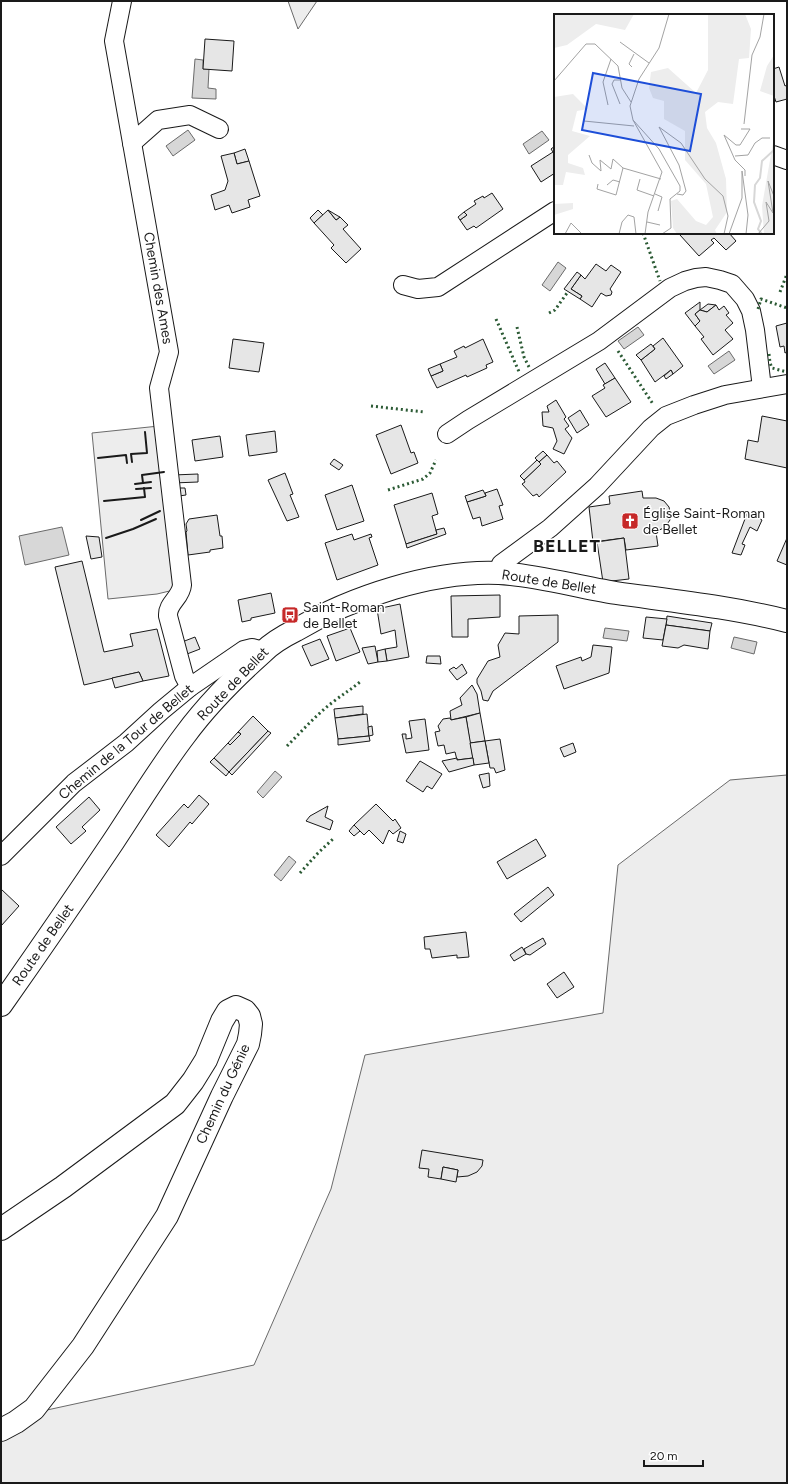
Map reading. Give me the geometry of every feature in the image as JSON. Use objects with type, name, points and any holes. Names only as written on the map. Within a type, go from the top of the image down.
[{"type":"main road","name":"Route de Bellet","points":[[1,1006],[53,932],[185,734],[221,693],[264,651],[282,637],[321,616],[372,596],[427,580],[472,573],[498,573],[521,575],[591,589],[747,611],[787,621]]},
{"type":"main road","name":"Chemin du Génie","points":[[1,1229],[63,1187],[175,1104],[193,1081],[206,1060],[222,1021],[228,1011],[236,1007],[245,1011],[249,1016],[251,1024],[248,1044],[222,1096],[167,1216],[83,1346],[34,1409],[16,1422],[1,1430]]},
{"type":"street","name":"Chemin des Ames","points":[[122,1],[114,41],[169,352],[159,388],[182,592],[170,607],[168,613],[184,676],[190,687]]},
{"type":"street","points":[[132,142],[158,120],[190,115],[219,129]]},
{"type":"street","points":[[774,155],[787,160]]},
{"type":"street","points":[[403,285],[418,289],[438,287],[554,212]]},
{"type":"street","points":[[447,434],[599,341],[670,288],[696,278],[706,277],[732,284],[745,299],[751,310],[755,330],[762,388]]},
{"type":"street","points":[[498,573],[501,564],[550,528],[597,486],[651,428],[666,416],[725,395],[787,384]]},
{"type":"street","name":"Chemin de la Tour de Bellet","points":[[1,856],[74,783],[126,743],[190,687],[244,650],[252,648],[264,651]]},
{"type":"shaded area","points":[[288,1],[317,1],[298,29]]},
{"type":"shaded area","points":[[195,59],[203,60],[203,69],[209,69],[208,88],[216,89],[216,99],[192,98]]},
{"type":"shaded area","points":[[188,130],[195,140],[173,156],[166,146]]},
{"type":"shaded area","points":[[542,131],[549,140],[529,154],[523,144]]},
{"type":"shaded area","points":[[558,262],[566,268],[550,291],[542,285]]},
{"type":"shaded area","points":[[638,327],[644,335],[624,349],[618,341]]},
{"type":"shaded area","points":[[729,351],[735,360],[714,374],[708,366]]},
{"type":"shaded area","points":[[159,426],[178,589],[157,594],[108,599],[92,433]]},
{"type":"shaded area","points":[[62,527],[69,555],[25,565],[19,536]]},
{"type":"shaded area","points":[[605,628],[629,631],[627,641],[603,638]]},
{"type":"shaded area","points":[[734,637],[757,642],[754,654],[731,648]]},
{"type":"shaded area","points":[[275,771],[282,777],[263,798],[257,792]]},
{"type":"shaded area","points":[[787,775],[787,1483],[1,1483],[1,1420],[254,1365],[331,1189],[365,1055],[603,1013],[618,865],[730,780]]},
{"type":"shaded area","points":[[289,856],[296,862],[281,881],[274,875]]},
{"type":"building","points":[[205,39],[234,41],[232,71],[203,69]]},
{"type":"building","points":[[779,67],[785,86],[787,85],[787,99],[776,102],[774,96],[774,69]]},
{"type":"building","points":[[554,147],[554,174],[541,182],[531,166],[553,152],[551,149]]},
{"type":"building","points":[[245,149],[249,161],[237,164],[234,153]]},
{"type":"building","points":[[234,153],[237,164],[249,161],[260,196],[248,200],[250,207],[232,213],[229,205],[215,210],[211,195],[225,190],[228,181],[221,156]]},
{"type":"building","points":[[492,193],[503,209],[476,228],[474,226],[467,230],[460,220],[467,215],[464,212],[476,204],[474,201],[483,196],[484,198]]},
{"type":"building","points":[[318,210],[323,215],[314,223],[310,218]]},
{"type":"building","points":[[328,210],[336,220],[340,217],[348,225],[343,229],[361,249],[346,263],[331,248],[334,245],[314,223]]},
{"type":"building","points":[[328,210],[338,216],[340,217],[336,220]]},
{"type":"building","points":[[464,212],[467,215],[460,220],[458,217]]},
{"type":"building","points":[[730,234],[736,241],[726,250],[714,238],[711,240],[714,243],[699,256],[680,235]]},
{"type":"building","points":[[596,264],[606,271],[611,265],[621,272],[610,289],[612,292],[611,295],[606,296],[601,293],[592,307],[580,299],[582,296],[571,289],[581,275],[585,279]]},
{"type":"building","points":[[577,272],[581,275],[571,289],[582,296],[580,299],[564,289]]},
{"type":"building","points":[[700,302],[700,310],[695,314],[700,321],[695,326],[685,313]]},
{"type":"building","points":[[708,304],[716,305],[707,312],[700,310]]},
{"type":"building","points":[[716,305],[719,310],[724,306],[729,313],[726,315],[733,323],[725,330],[733,339],[713,355],[701,339],[704,337],[695,326],[700,321],[695,314],[700,310],[707,312]]},
{"type":"building","points":[[787,323],[787,352],[785,353],[784,346],[780,347],[776,326]]},
{"type":"building","points":[[663,338],[683,366],[673,374],[671,370],[655,382],[641,360],[655,349],[653,346]]},
{"type":"building","points":[[233,339],[264,343],[259,372],[229,368]]},
{"type":"building","points":[[483,339],[493,362],[486,365],[487,368],[467,377],[466,375],[437,388],[431,376],[443,371],[440,364],[457,357],[454,351],[464,346],[465,348]]},
{"type":"building","points":[[651,344],[655,349],[641,360],[636,355]]},
{"type":"building","points":[[605,363],[615,378],[605,384],[596,369]]},
{"type":"building","points":[[440,364],[443,371],[431,376],[428,369]]},
{"type":"building","points":[[671,370],[673,374],[666,379],[664,376]]},
{"type":"building","points":[[615,378],[631,402],[606,417],[592,396],[605,388],[603,385]]},
{"type":"building","points":[[556,400],[566,417],[564,419],[569,426],[565,429],[572,438],[564,454],[553,449],[557,441],[553,428],[543,426],[542,412],[549,412],[547,406]]},
{"type":"building","points":[[580,410],[589,425],[577,433],[568,418]]},
{"type":"building","points":[[762,416],[787,421],[787,468],[745,459],[748,440],[758,442]]},
{"type":"building","points":[[401,425],[411,453],[414,452],[418,463],[391,474],[376,435]]},
{"type":"building","points":[[275,431],[277,452],[249,456],[246,435]]},
{"type":"building","points":[[220,436],[223,457],[195,461],[192,440]]},
{"type":"building","points":[[543,451],[547,455],[539,462],[535,458]]},
{"type":"building","points":[[547,455],[554,463],[557,461],[566,472],[539,497],[537,494],[533,496],[522,484],[525,482],[524,480],[541,464],[539,462]]},
{"type":"building","points":[[334,459],[343,465],[339,470],[330,464]]},
{"type":"building","points":[[537,460],[541,464],[524,480],[520,476]]},
{"type":"building","points":[[285,473],[293,494],[290,495],[299,517],[287,521],[268,480]]},
{"type":"building","points":[[198,474],[198,482],[173,483],[173,475]]},
{"type":"building","points":[[352,485],[364,521],[337,530],[325,495]]},
{"type":"building","points":[[178,488],[185,488],[186,495],[179,496]]},
{"type":"building","points":[[497,489],[503,505],[499,506],[503,519],[482,526],[480,517],[473,519],[467,502],[486,496],[485,493]]},
{"type":"building","points":[[483,490],[486,496],[467,502],[465,496]]},
{"type":"building","name":"Église Saint-Roman de Bellet","points":[[642,491],[643,498],[656,498],[664,501],[669,507],[670,520],[665,527],[656,532],[658,546],[626,550],[624,538],[593,542],[589,507],[610,504],[609,496]]},
{"type":"building","points":[[432,493],[438,514],[432,516],[437,534],[406,544],[394,505]]},
{"type":"building","points":[[748,511],[762,520],[757,531],[750,527],[742,544],[745,545],[741,555],[732,553]]},
{"type":"building","points":[[217,515],[223,548],[210,550],[210,552],[188,555],[186,524],[189,519]]},
{"type":"building","points":[[444,528],[446,534],[407,548],[406,544],[437,534],[436,530]]},
{"type":"building","points":[[352,534],[354,540],[371,534],[372,537],[369,538],[378,565],[337,580],[325,543]]},
{"type":"building","points":[[86,536],[99,537],[102,557],[91,559]]},
{"type":"building","points":[[624,538],[629,579],[603,582],[597,542]]},
{"type":"building","points":[[787,538],[787,565],[777,561]]},
{"type":"building","points":[[82,561],[104,652],[133,646],[130,634],[157,629],[169,676],[143,681],[139,672],[84,685],[55,567]]},
{"type":"building","points":[[271,593],[275,613],[251,618],[251,620],[242,622],[238,600]]},
{"type":"building","points":[[500,595],[500,617],[468,619],[468,637],[452,637],[451,596]]},
{"type":"building","points":[[400,604],[409,657],[387,661],[385,649],[397,647],[395,630],[381,634],[377,609]]},
{"type":"building","points":[[558,615],[558,642],[493,691],[488,701],[483,700],[477,679],[488,661],[500,657],[498,645],[505,633],[519,634],[519,616]]},
{"type":"building","points":[[667,616],[712,623],[710,631],[666,625]]},
{"type":"building","points":[[646,617],[667,619],[663,640],[643,638]]},
{"type":"building","points":[[666,625],[710,631],[708,649],[684,645],[678,648],[662,646]]},
{"type":"building","points":[[350,628],[360,652],[336,661],[327,636]]},
{"type":"building","points":[[195,637],[200,649],[187,654],[182,642]]},
{"type":"building","points":[[320,639],[329,659],[311,666],[302,646]]},
{"type":"building","points":[[593,645],[612,647],[609,673],[564,689],[556,666],[581,657],[582,661],[591,657]]},
{"type":"building","points":[[375,646],[378,662],[368,664],[362,648]]},
{"type":"building","points":[[385,649],[387,661],[378,662],[377,651]]},
{"type":"building","points":[[427,656],[440,656],[441,664],[426,663]]},
{"type":"building","points":[[462,664],[467,673],[457,680],[449,670],[454,667],[456,669]]},
{"type":"building","points":[[139,672],[143,681],[115,688],[112,678]]},
{"type":"building","points":[[472,685],[477,694],[480,713],[451,720],[450,711],[462,705],[460,698]]},
{"type":"building","points":[[363,706],[363,714],[335,718],[334,709]]},
{"type":"building","points":[[480,713],[485,741],[470,743],[466,717]]},
{"type":"building","points":[[367,714],[369,736],[338,739],[335,718]]},
{"type":"building","points":[[253,716],[268,731],[229,772],[214,758],[228,743],[230,745],[241,734],[238,732]]},
{"type":"building","points":[[466,717],[473,758],[457,760],[455,752],[446,754],[444,745],[438,746],[435,732],[440,731],[438,726],[443,719],[450,718],[451,720]]},
{"type":"building","points":[[425,719],[429,750],[406,753],[402,734],[406,734],[406,739],[412,738],[409,721]]},
{"type":"building","points":[[372,726],[373,735],[369,736],[368,727]]},
{"type":"building","points":[[268,731],[271,733],[232,775],[229,772]]},
{"type":"building","points":[[238,732],[241,734],[230,745],[228,743]]},
{"type":"building","points":[[369,736],[370,741],[338,745],[338,739]]},
{"type":"building","points":[[500,739],[505,770],[496,773],[494,768],[490,768],[485,741]]},
{"type":"building","points":[[485,741],[489,763],[474,765],[470,743]]},
{"type":"building","points":[[573,743],[576,752],[564,757],[560,748]]},
{"type":"building","points":[[214,758],[229,772],[226,776],[210,762]]},
{"type":"building","points":[[457,758],[457,760],[473,758],[474,765],[449,772],[442,761]]},
{"type":"building","points":[[420,761],[442,774],[432,789],[427,786],[423,792],[406,781]]},
{"type":"building","points":[[489,773],[490,786],[483,788],[479,775]]},
{"type":"building","points":[[199,795],[209,804],[192,824],[190,822],[169,847],[156,835],[184,804],[188,808]]},
{"type":"building","points":[[89,797],[100,810],[82,827],[86,831],[71,844],[56,827]]},
{"type":"building","points":[[376,804],[393,821],[395,819],[401,828],[393,834],[389,830],[383,844],[369,830],[364,835],[354,825]]},
{"type":"building","points":[[328,806],[325,817],[333,821],[330,830],[306,821],[310,816]]},
{"type":"building","points":[[354,825],[360,831],[354,836],[349,831]]},
{"type":"building","points":[[400,831],[406,834],[403,843],[397,841]]},
{"type":"building","points":[[536,839],[546,856],[507,879],[497,862]]},
{"type":"building","points":[[548,887],[554,895],[521,922],[514,914]]},
{"type":"building","points":[[1,889],[19,906],[1,926]]},
{"type":"building","points":[[466,932],[469,957],[457,958],[457,955],[432,958],[430,949],[425,949],[424,937]]},
{"type":"building","points":[[543,938],[546,944],[530,955],[526,954],[524,949]]},
{"type":"building","points":[[522,947],[526,954],[514,961],[510,955]]},
{"type":"building","points":[[564,972],[574,987],[557,998],[547,984]]},
{"type":"building","points":[[422,1150],[483,1160],[482,1166],[477,1172],[468,1176],[457,1177],[458,1170],[443,1167],[441,1179],[428,1177],[429,1169],[419,1168]]},
{"type":"building","points":[[443,1167],[458,1170],[456,1182],[441,1179]]},
{"type":"hedge","points":[[643,234],[660,281]]},
{"type":"hedge","points":[[780,292],[787,274]]},
{"type":"hedge","points":[[549,313],[555,310],[567,293]]},
{"type":"hedge","points":[[758,309],[761,299],[787,308]]},
{"type":"hedge","points":[[496,319],[520,374]]},
{"type":"hedge","points":[[517,327],[524,357],[530,369]]},
{"type":"hedge","points":[[618,351],[653,404]]},
{"type":"hedge","points":[[769,354],[772,368],[787,372]]},
{"type":"hedge","points":[[371,406],[424,412]]},
{"type":"hedge","points":[[388,490],[423,479],[430,473],[436,460]]},
{"type":"hedge","points":[[287,746],[321,712],[361,681]]},
{"type":"hedge","points":[[300,873],[334,838]]},
{"type":"wall","points":[[132,462],[131,454],[147,453],[145,432]]},
{"type":"wall","points":[[98,458],[126,455],[127,463]]},
{"type":"wall","points":[[143,483],[142,475],[164,472]]},
{"type":"wall","points":[[135,484],[151,482]]},
{"type":"wall","points":[[104,501],[145,497],[144,488]]},
{"type":"wall","points":[[136,489],[151,488]]},
{"type":"wall","points":[[141,520],[160,511]]},
{"type":"wall","points":[[106,538],[156,519]]},
{"type":"place","name":"Église Saint-Roman de Bellet","points":[[630,521]]},
{"type":"place","name":"Saint-Roman de Bellet","points":[[290,615]]},
{"type":"district","name":"BELLET","points":[[567,546]]}]
